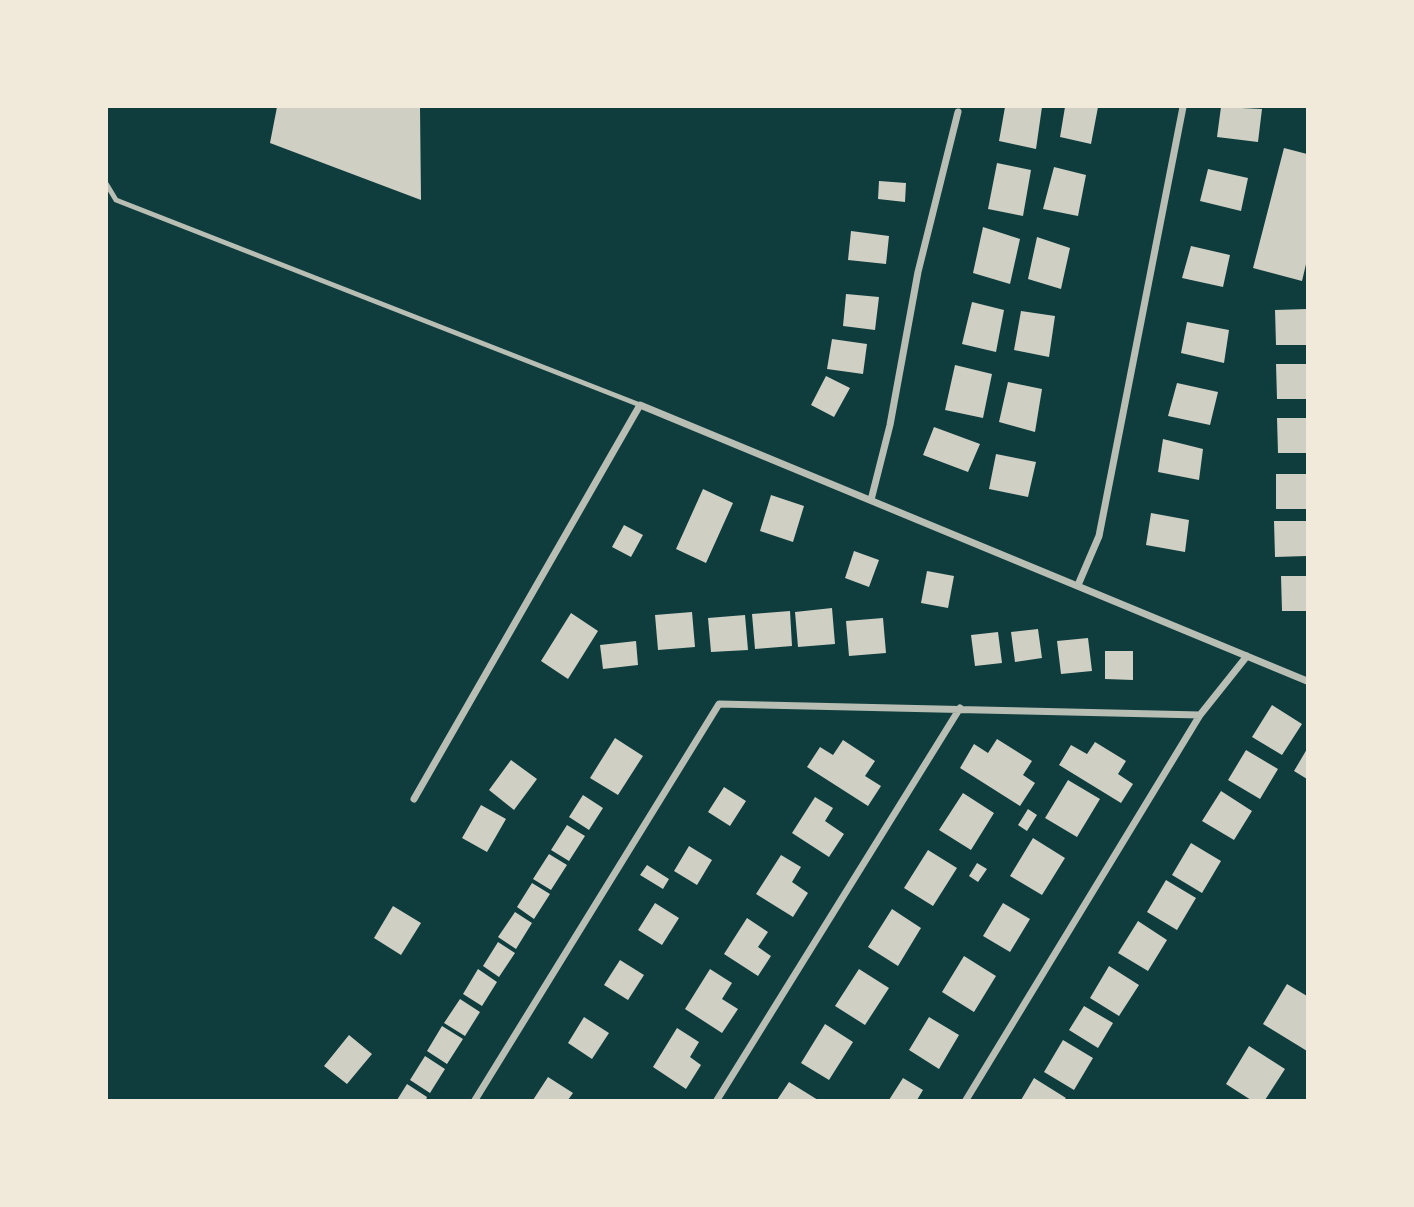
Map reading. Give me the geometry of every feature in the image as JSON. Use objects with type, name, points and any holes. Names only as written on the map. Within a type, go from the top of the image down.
[{"type":"street","points":[[1079,585],[1099,536],[1182,107]]},
{"type":"street","points":[[871,500],[890,425],[918,272],[958,112]]},
{"type":"street","points":[[414,799],[640,405],[1307,681]]},
{"type":"street","points":[[965,1100],[1200,715],[1247,656]]},
{"type":"street","points":[[475,1100],[719,704],[1200,715]]},
{"type":"street","points":[[717,1100],[960,708]]},
{"type":"lane","points":[[107,185],[116,200],[640,405]]},
{"type":"building","points":[[277,107],[420,107],[421,200],[270,143]]},
{"type":"building","points":[[1005,107],[1042,107],[1036,149],[999,141]]},
{"type":"building","points":[[1065,107],[1098,107],[1091,144],[1060,137]]},
{"type":"building","points":[[1221,107],[1262,109],[1258,142],[1217,137]]},
{"type":"building","points":[[1284,148],[1307,154],[1307,260],[1302,281],[1253,268]]},
{"type":"building","points":[[997,163],[1031,170],[1023,216],[988,209]]},
{"type":"building","points":[[1054,167],[1086,175],[1078,216],[1043,209]]},
{"type":"building","points":[[1208,169],[1248,178],[1241,211],[1200,201]]},
{"type":"building","points":[[879,181],[906,183],[905,202],[878,199]]},
{"type":"building","points":[[983,227],[1020,239],[1010,284],[973,273]]},
{"type":"building","points":[[851,231],[889,236],[886,264],[848,260]]},
{"type":"building","points":[[1037,237],[1070,248],[1061,289],[1028,279]]},
{"type":"building","points":[[1191,246],[1230,255],[1223,287],[1182,278]]},
{"type":"building","points":[[846,294],[879,297],[875,330],[843,326]]},
{"type":"building","points":[[972,302],[1004,310],[996,352],[962,344]]},
{"type":"building","points":[[1307,309],[1307,345],[1276,345],[1275,310]]},
{"type":"building","points":[[1021,311],[1055,316],[1049,357],[1014,350]]},
{"type":"building","points":[[1187,322],[1229,330],[1224,363],[1181,353]]},
{"type":"building","points":[[832,339],[867,344],[863,374],[827,369]]},
{"type":"building","points":[[1276,364],[1307,364],[1307,399],[1277,399]]},
{"type":"building","points":[[955,365],[992,374],[983,418],[945,410]]},
{"type":"building","points":[[826,376],[850,388],[834,417],[811,405]]},
{"type":"building","points":[[1008,382],[1042,389],[1035,432],[999,422]]},
{"type":"building","points":[[1177,383],[1218,392],[1210,425],[1168,416]]},
{"type":"building","points":[[1277,418],[1307,418],[1307,453],[1278,453]]},
{"type":"building","points":[[934,427],[980,444],[968,472],[923,455]]},
{"type":"building","points":[[1163,439],[1203,449],[1199,480],[1158,472]]},
{"type":"building","points":[[996,454],[1036,462],[1028,497],[989,489]]},
{"type":"building","points":[[1276,474],[1307,474],[1307,509],[1276,509]]},
{"type":"building","points":[[703,489],[733,503],[706,563],[676,549]]},
{"type":"building","points":[[771,495],[804,506],[793,542],[760,531]]},
{"type":"building","points":[[1151,513],[1189,520],[1185,552],[1146,545]]},
{"type":"building","points":[[1274,521],[1307,521],[1307,556],[1275,557]]},
{"type":"building","points":[[624,525],[643,535],[631,557],[612,547]]},
{"type":"building","points":[[854,551],[879,560],[869,587],[845,578]]},
{"type":"building","points":[[927,571],[954,576],[948,608],[921,603]]},
{"type":"building","points":[[1281,576],[1307,576],[1307,611],[1282,611]]},
{"type":"building","points":[[832,608],[835,644],[798,647],[795,612]]},
{"type":"building","points":[[790,611],[792,646],[755,649],[752,614]]},
{"type":"building","points":[[692,612],[695,647],[658,650],[655,615]]},
{"type":"building","points":[[571,613],[598,631],[568,679],[541,661]]},
{"type":"building","points":[[745,615],[748,650],[711,652],[708,618]]},
{"type":"building","points":[[883,618],[886,653],[849,656],[846,621]]},
{"type":"building","points":[[1038,629],[1042,658],[1015,662],[1011,632]]},
{"type":"building","points":[[998,632],[1002,663],[975,666],[971,635]]},
{"type":"building","points":[[1088,638],[1092,671],[1061,674],[1057,641]]},
{"type":"building","points":[[636,641],[638,665],[603,669],[600,645]]},
{"type":"building","points":[[1105,651],[1133,651],[1133,680],[1105,679]]},
{"type":"building","points":[[1272,705],[1302,724],[1282,755],[1252,737]]},
{"type":"building","points":[[615,738],[643,756],[618,795],[590,778]]},
{"type":"building","points":[[997,739],[1032,761],[1023,775],[1035,783],[1020,806],[960,768],[974,744],[988,753]]},
{"type":"building","points":[[843,740],[875,761],[865,776],[881,786],[868,806],[807,767],[820,747],[833,755]]},
{"type":"building","points":[[1095,742],[1126,761],[1118,774],[1133,784],[1121,803],[1059,765],[1071,745],[1087,754]]},
{"type":"building","points":[[1307,749],[1307,779],[1294,771]]},
{"type":"building","points":[[1246,750],[1278,769],[1260,799],[1228,780]]},
{"type":"building","points":[[511,760],[537,779],[514,810],[489,790]]},
{"type":"building","points":[[1068,780],[1100,799],[1077,837],[1045,818]]},
{"type":"building","points":[[724,787],[746,801],[730,826],[708,812]]},
{"type":"building","points":[[1221,791],[1252,811],[1234,840],[1202,821]]},
{"type":"building","points":[[963,793],[994,813],[971,850],[939,830]]},
{"type":"building","points":[[583,795],[603,808],[589,830],[569,817]]},
{"type":"building","points":[[815,797],[833,808],[825,821],[844,834],[829,857],[792,833]]},
{"type":"building","points":[[481,805],[506,819],[487,852],[462,838]]},
{"type":"building","points":[[1028,809],[1037,815],[1027,831],[1018,825]]},
{"type":"building","points":[[567,825],[585,836],[569,861],[551,850]]},
{"type":"building","points":[[1033,838],[1065,858],[1042,895],[1010,876]]},
{"type":"building","points":[[1191,843],[1221,861],[1202,893],[1172,875]]},
{"type":"building","points":[[689,846],[712,860],[697,885],[674,871]]},
{"type":"building","points":[[928,850],[957,868],[933,906],[904,888]]},
{"type":"building","points":[[549,854],[567,865],[551,890],[533,879]]},
{"type":"building","points":[[781,855],[801,867],[792,882],[808,893],[793,917],[756,894]]},
{"type":"building","points":[[977,863],[987,869],[978,882],[969,876]]},
{"type":"building","points":[[647,865],[669,879],[663,889],[640,875]]},
{"type":"building","points":[[1166,880],[1196,898],[1177,930],[1147,912]]},
{"type":"building","points":[[532,883],[550,894],[534,919],[517,907]]},
{"type":"building","points":[[655,903],[679,918],[662,945],[638,930]]},
{"type":"building","points":[[1003,903],[1030,919],[1010,952],[983,936]]},
{"type":"building","points":[[393,906],[421,923],[401,955],[374,938]]},
{"type":"building","points":[[892,909],[921,928],[898,966],[868,947]]},
{"type":"building","points":[[515,912],[532,923],[516,949],[498,937]]},
{"type":"building","points":[[747,918],[768,932],[758,947],[771,956],[758,976],[724,954]]},
{"type":"building","points":[[1138,921],[1167,940],[1148,971],[1118,953]]},
{"type":"building","points":[[498,942],[515,953],[499,977],[483,966]]},
{"type":"building","points":[[964,956],[996,976],[974,1012],[942,992]]},
{"type":"building","points":[[620,960],[644,975],[628,1000],[604,985]]},
{"type":"building","points":[[1109,966],[1139,985],[1119,1016],[1090,998]]},
{"type":"building","points":[[478,969],[497,982],[482,1006],[463,994]]},
{"type":"building","points":[[710,969],[732,983],[722,999],[738,1009],[722,1033],[685,1009]]},
{"type":"building","points":[[859,969],[889,988],[865,1025],[835,1006]]},
{"type":"building","points":[[1287,984],[1307,996],[1307,1051],[1263,1024]]},
{"type":"building","points":[[460,999],[480,1012],[465,1036],[444,1023]]},
{"type":"building","points":[[1084,1006],[1113,1023],[1098,1048],[1069,1030]]},
{"type":"building","points":[[584,1017],[609,1033],[592,1059],[568,1043]]},
{"type":"building","points":[[929,1017],[959,1035],[939,1069],[909,1050]]},
{"type":"building","points":[[825,1024],[853,1042],[829,1080],[801,1063]]},
{"type":"building","points":[[442,1026],[463,1039],[447,1064],[427,1051]]},
{"type":"building","points":[[677,1028],[699,1042],[690,1057],[701,1065],[686,1089],[653,1067]]},
{"type":"building","points":[[349,1035],[372,1054],[347,1084],[324,1066]]},
{"type":"building","points":[[1063,1040],[1093,1058],[1074,1090],[1044,1072]]},
{"type":"building","points":[[1249,1046],[1285,1069],[1265,1100],[1251,1100],[1226,1084]]},
{"type":"building","points":[[425,1056],[445,1069],[430,1093],[410,1080]]},
{"type":"building","points":[[548,1077],[573,1093],[568,1100],[533,1100]]},
{"type":"building","points":[[903,1078],[923,1090],[917,1100],[889,1100]]},
{"type":"building","points":[[1034,1078],[1066,1098],[1021,1100]]},
{"type":"building","points":[[789,1082],[818,1100],[777,1100]]},
{"type":"building","points":[[407,1084],[427,1097],[426,1100],[397,1100]]}]
